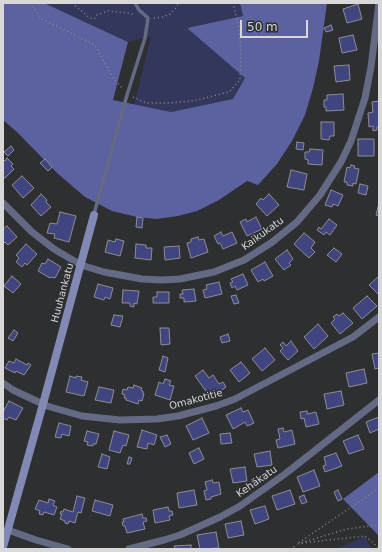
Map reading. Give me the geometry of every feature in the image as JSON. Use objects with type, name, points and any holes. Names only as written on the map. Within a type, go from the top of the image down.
[{"type":"street","name":"Kaikukatu","points":[[3,203],[42,240],[81,265],[123,276],[162,280],[180,279],[198,276],[225,268],[244,260],[271,243],[297,222],[320,195],[341,162],[351,141],[365,98],[371,67],[379,3]]},
{"type":"street","name":"Huuhankatu","points":[[3,547],[5,529],[43,404],[94,215]]},
{"type":"street","name":"Omakotitie","points":[[3,383],[13,390],[43,404],[82,416],[120,420],[157,419],[178,416],[197,412],[235,399],[353,337],[379,318]]},
{"type":"street","name":"Kehäkatu","points":[[129,549],[180,535],[220,517],[240,506],[285,474],[379,400]]},
{"type":"street","points":[[5,529],[68,549]]},
{"type":"lane","points":[[135,3],[139,10],[148,18]]},
{"type":"lane","name":"Huuhankatu","points":[[94,215],[127,95],[143,45],[148,18]]},
{"type":"path","points":[[30,3],[42,19],[95,45],[113,78],[127,95],[146,103],[193,101],[229,92],[240,80],[241,54],[239,28],[233,3]]},
{"type":"path","points":[[72,3],[90,18],[94,19],[97,15],[108,11],[128,13],[148,18],[157,18],[174,10],[179,3]]},
{"type":"path","points":[[290,549],[379,488]]},
{"type":"path","points":[[297,544],[347,529],[379,525]]},
{"type":"path","points":[[297,544],[365,536],[379,548]]},
{"type":"shaded area","points":[[3,3],[44,3],[128,42],[113,100],[171,112],[233,99],[245,78],[187,28],[243,16],[240,3],[327,3],[319,61],[305,115],[292,141],[277,164],[258,185],[247,181],[219,200],[197,211],[157,219],[137,217],[112,211],[85,197],[57,173],[18,133],[3,120]]},
{"type":"shaded area","points":[[44,3],[240,3],[243,16],[187,28],[245,78],[234,99],[171,112],[134,105],[151,36],[128,42]]},
{"type":"shaded area","points":[[379,472],[379,536],[343,499]]},
{"type":"shaded area","points":[[365,536],[371,549],[337,549]]},
{"type":"building","points":[[358,4],[362,19],[347,23],[343,9]]},
{"type":"building","points":[[331,25],[333,30],[326,32],[324,28]]},
{"type":"building","points":[[353,35],[357,50],[342,53],[339,38]]},
{"type":"building","points":[[349,65],[350,80],[336,82],[334,66]]},
{"type":"building","points":[[343,94],[344,110],[326,111],[326,107],[324,107],[324,100],[327,100],[327,95]]},
{"type":"building","points":[[379,101],[379,126],[377,127],[377,130],[373,131],[373,126],[369,127],[368,113],[373,112],[372,102]]},
{"type":"building","points":[[321,122],[334,122],[334,136],[330,136],[329,140],[321,139]]},
{"type":"building","points":[[358,139],[374,139],[374,156],[358,156]]},
{"type":"building","points":[[297,142],[304,143],[303,150],[296,149]]},
{"type":"building","points":[[11,146],[14,150],[8,156],[4,152]]},
{"type":"building","points":[[310,149],[323,150],[322,165],[308,164],[308,160],[305,159],[305,152],[309,152]]},
{"type":"building","points":[[7,158],[13,164],[11,166],[14,169],[5,178],[3,177],[3,159],[5,161]]},
{"type":"building","points":[[45,159],[52,167],[48,171],[40,163]]},
{"type":"building","points":[[351,165],[355,166],[354,168],[359,169],[356,184],[353,183],[353,186],[347,185],[347,182],[344,182],[347,167],[350,168]]},
{"type":"building","points":[[291,170],[307,174],[304,190],[287,187]]},
{"type":"building","points":[[22,176],[34,188],[23,198],[12,185]]},
{"type":"building","points":[[360,184],[368,186],[366,195],[358,193]]},
{"type":"building","points":[[331,190],[343,195],[338,206],[333,204],[332,207],[325,205]]},
{"type":"building","points":[[41,194],[51,207],[41,216],[31,205]]},
{"type":"building","points":[[269,194],[279,205],[267,216],[256,204],[261,198],[263,200]]},
{"type":"building","points":[[379,207],[379,216],[376,215]]},
{"type":"building","points":[[60,212],[76,216],[69,242],[54,238],[55,234],[47,233],[50,223],[57,224]]},
{"type":"building","points":[[137,217],[143,218],[142,228],[136,227]]},
{"type":"building","points":[[256,217],[262,229],[247,236],[240,222],[246,219],[247,222]]},
{"type":"building","points":[[329,219],[337,225],[330,235],[326,232],[324,235],[317,230],[319,227],[321,229]]},
{"type":"building","points":[[7,226],[17,237],[8,245],[5,242],[3,244],[3,229]]},
{"type":"building","points":[[221,232],[223,236],[232,232],[237,243],[223,249],[220,243],[218,244],[214,236]]},
{"type":"building","points":[[304,233],[315,242],[311,248],[315,252],[309,258],[294,244]]},
{"type":"building","points":[[198,237],[199,240],[204,239],[208,252],[191,258],[187,243],[191,242],[191,239]]},
{"type":"building","points":[[116,239],[124,241],[120,256],[105,252],[108,240],[115,242]]},
{"type":"building","points":[[26,244],[37,254],[27,265],[25,263],[22,267],[16,262],[19,258],[16,255]]},
{"type":"building","points":[[136,244],[146,245],[146,248],[152,248],[151,260],[135,258]]},
{"type":"building","points":[[179,246],[180,258],[165,260],[164,247]]},
{"type":"building","points":[[334,248],[342,254],[336,262],[327,255]]},
{"type":"building","points":[[287,250],[293,259],[289,263],[291,265],[284,270],[275,259]]},
{"type":"building","points":[[48,259],[61,267],[55,278],[50,278],[38,271],[42,263],[45,264]]},
{"type":"building","points":[[265,262],[273,276],[264,281],[263,279],[258,282],[251,270]]},
{"type":"building","points":[[243,274],[248,285],[237,290],[235,286],[232,288],[230,283],[233,282],[231,279]]},
{"type":"building","points":[[12,276],[21,284],[13,293],[4,286]]},
{"type":"building","points":[[379,276],[379,295],[369,285]]},
{"type":"building","points":[[219,282],[222,294],[205,298],[203,290],[207,289],[206,285]]},
{"type":"building","points":[[98,284],[113,288],[110,299],[105,297],[104,300],[94,297]]},
{"type":"building","points":[[194,289],[196,301],[184,302],[184,298],[180,298],[180,294],[183,294],[182,290]]},
{"type":"building","points":[[123,290],[139,291],[137,304],[134,303],[134,307],[130,306],[130,303],[122,303]]},
{"type":"building","points":[[157,292],[169,292],[169,303],[153,303],[153,297],[157,297]]},
{"type":"building","points":[[236,295],[239,303],[234,304],[231,296]]},
{"type":"building","points":[[367,296],[377,306],[362,319],[353,308]]},
{"type":"building","points":[[343,313],[353,323],[340,334],[331,323],[335,319],[333,317],[337,314],[339,316]]},
{"type":"building","points":[[114,315],[123,316],[120,327],[111,325]]},
{"type":"building","points":[[318,324],[328,336],[314,349],[304,337]]},
{"type":"building","points":[[160,328],[169,328],[170,344],[161,345]]},
{"type":"building","points":[[14,330],[18,333],[13,341],[8,338]]},
{"type":"building","points":[[228,334],[230,341],[222,343],[220,337]]},
{"type":"building","points":[[291,341],[298,351],[288,360],[280,351],[283,348],[280,345],[283,342],[286,346]]},
{"type":"building","points":[[265,348],[275,360],[262,371],[252,359]]},
{"type":"building","points":[[379,353],[379,368],[375,369],[372,354]]},
{"type":"building","points":[[163,356],[168,358],[165,372],[159,370]]},
{"type":"building","points":[[16,359],[27,365],[28,363],[31,365],[24,375],[16,371],[15,373],[5,368],[9,361],[14,363]]},
{"type":"building","points":[[241,362],[250,373],[239,382],[230,370]]},
{"type":"building","points":[[364,369],[367,383],[349,387],[346,373]]},
{"type":"building","points":[[203,370],[209,378],[213,375],[219,384],[223,382],[226,387],[217,393],[214,389],[208,394],[195,376]]},
{"type":"building","points":[[70,376],[76,378],[76,376],[82,377],[81,380],[88,382],[84,396],[66,392]]},
{"type":"building","points":[[165,379],[171,381],[169,385],[174,386],[170,400],[155,395],[159,382],[163,384]]},
{"type":"building","points":[[134,385],[142,388],[141,390],[144,394],[142,401],[139,400],[138,404],[126,400],[126,398],[124,398],[125,395],[122,394],[123,389],[127,390],[128,387],[133,388]]},
{"type":"building","points":[[99,387],[114,390],[111,403],[95,400]]},
{"type":"building","points":[[341,391],[344,405],[327,409],[324,394]]},
{"type":"building","points":[[9,401],[23,408],[16,420],[9,417],[7,420],[3,418],[3,412]]},
{"type":"building","points":[[241,408],[243,412],[248,410],[254,423],[247,426],[245,422],[233,429],[226,415]]},
{"type":"building","points":[[307,411],[307,414],[316,412],[319,424],[306,427],[304,418],[301,419],[300,412]]},
{"type":"building","points":[[379,417],[379,429],[370,433],[366,422]]},
{"type":"building","points":[[202,418],[209,433],[193,440],[186,426]]},
{"type":"building","points":[[59,423],[71,426],[69,436],[62,434],[61,438],[55,437]]},
{"type":"building","points":[[283,428],[284,432],[292,430],[295,444],[278,448],[276,440],[280,439],[278,429]]},
{"type":"building","points":[[142,430],[157,435],[154,445],[148,443],[147,449],[137,447]]},
{"type":"building","points":[[87,431],[99,434],[96,444],[93,444],[93,446],[87,445],[88,442],[84,441]]},
{"type":"building","points":[[114,431],[129,435],[126,446],[123,445],[120,453],[109,450]]},
{"type":"building","points":[[230,433],[232,443],[221,444],[220,434]]},
{"type":"building","points":[[167,435],[171,444],[165,447],[160,437]]},
{"type":"building","points":[[358,435],[364,449],[349,454],[343,441]]},
{"type":"building","points":[[199,448],[204,459],[194,464],[189,453]]},
{"type":"building","points":[[270,451],[272,465],[257,467],[254,454]]},
{"type":"building","points":[[336,453],[342,466],[325,472],[323,466],[326,465],[324,457]]},
{"type":"building","points":[[102,454],[110,457],[107,469],[98,467]]},
{"type":"building","points":[[129,457],[132,458],[130,464],[127,464]]},
{"type":"building","points":[[245,467],[247,481],[233,483],[230,469]]},
{"type":"building","points":[[314,470],[320,486],[303,492],[297,477]]},
{"type":"building","points":[[212,480],[213,483],[219,482],[221,494],[206,500],[204,491],[207,490],[205,482]]},
{"type":"building","points":[[194,490],[197,505],[179,508],[177,493]]},
{"type":"building","points":[[290,490],[295,504],[277,510],[272,496]]},
{"type":"building","points":[[338,490],[342,499],[338,501],[334,492]]},
{"type":"building","points":[[304,495],[307,502],[302,504],[299,497]]},
{"type":"building","points":[[77,496],[85,498],[81,513],[78,512],[75,523],[69,521],[68,524],[65,523],[65,521],[60,519],[62,514],[60,514],[61,511],[63,512],[64,509],[73,512]]},
{"type":"building","points":[[49,499],[55,501],[53,505],[57,507],[54,515],[44,512],[43,515],[39,514],[40,511],[35,509],[39,500],[48,503]]},
{"type":"building","points":[[95,500],[113,505],[110,516],[92,511]]},
{"type":"building","points":[[265,506],[269,519],[255,524],[250,510]]},
{"type":"building","points":[[168,507],[169,511],[172,511],[173,515],[169,516],[170,520],[155,523],[153,510]]},
{"type":"building","points":[[142,514],[143,518],[146,518],[147,521],[143,522],[145,529],[127,533],[125,526],[123,526],[123,519]]},
{"type":"building","points":[[241,521],[244,535],[228,538],[225,524]]},
{"type":"building","points":[[216,532],[219,548],[200,549],[197,535]]},
{"type":"building","points":[[191,545],[191,549],[175,549],[174,546]]}]
